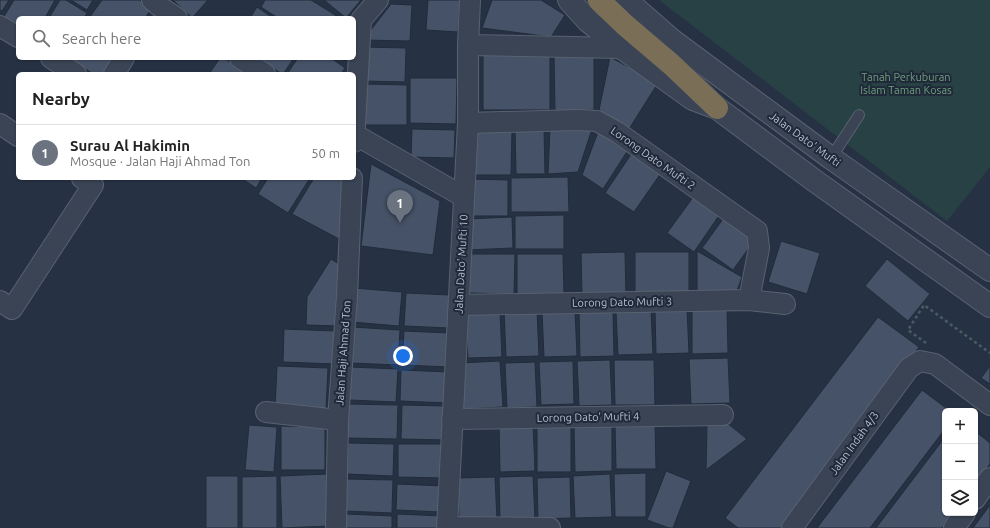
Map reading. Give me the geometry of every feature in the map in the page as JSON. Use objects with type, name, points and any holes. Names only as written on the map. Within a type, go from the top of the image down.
[{"type":"highway","points":[[599,0],[625,25],[672,65],[717,108]]},
{"type":"street","points":[[356,101],[361,20],[378,0]]},
{"type":"street","name":"Jalan Dato' Mufti 10","points":[[447,528],[468,123],[468,45],[470,0]]},
{"type":"street","points":[[569,0],[588,20],[622,48],[693,99],[717,108],[815,181],[990,306]]},
{"type":"street","name":"Jalan Dato' Mufti","points":[[626,0],[673,41],[831,158],[990,270]]},
{"type":"street","points":[[154,8],[172,16]]},
{"type":"street","points":[[0,26],[16,36]]},
{"type":"street","points":[[468,45],[622,48]]},
{"type":"street","points":[[54,60],[73,72]]},
{"type":"street","points":[[115,72],[123,60]]},
{"type":"street","points":[[243,60],[262,72]]},
{"type":"street","name":"Lorong Dato Mufti 2","points":[[468,123],[578,120],[597,121],[617,132],[757,231],[759,248],[749,300]]},
{"type":"street","points":[[0,124],[16,135]]},
{"type":"street","points":[[356,135],[464,197]]},
{"type":"street","points":[[0,301],[12,309],[93,185],[85,180]]},
{"type":"street","name":"Jalan Haji Ahmad Ton","points":[[336,528],[338,420],[347,296],[352,180]]},
{"type":"street","name":"Lorong Dato Mufti 3","points":[[458,305],[749,300],[785,304]]},
{"type":"street","points":[[924,353],[935,364],[990,405]]},
{"type":"street","name":"Jalan Indah 4/3","points":[[792,528],[909,368],[924,353]]},
{"type":"street","points":[[266,412],[338,420]]},
{"type":"street","name":"Lorong Dato' Mufti 4","points":[[452,419],[723,415]]},
{"type":"street","points":[[978,495],[990,478]]},
{"type":"street","points":[[954,528],[963,516]]},
{"type":"street","points":[[447,528],[550,528]]},
{"type":"lane","points":[[831,158],[859,115]]},
{"type":"path","points":[[924,353],[908,330],[924,305],[990,353]]},
{"type":"green space","name":"Tanah Perkuburan Islam Taman Kosas","points":[[659,0],[990,0],[990,167],[947,221]]},
{"type":"building","points":[[0,0],[9,0],[2,11],[0,10]]},
{"type":"building","points":[[14,0],[55,0],[46,16],[16,16],[16,26],[3,18]]},
{"type":"building","points":[[60,0],[66,0],[87,13],[85,16],[50,16]]},
{"type":"building","points":[[71,0],[93,0],[87,10]]},
{"type":"building","points":[[102,0],[140,0],[152,8],[146,16],[90,16]]},
{"type":"building","points":[[173,0],[208,0],[194,16],[190,16]]},
{"type":"building","points":[[265,0],[311,0],[337,16],[275,16],[261,7]]},
{"type":"building","points":[[324,0],[361,0],[348,16],[344,16]]},
{"type":"building","points":[[428,0],[460,0],[458,32],[426,30]]},
{"type":"building","points":[[492,0],[541,0],[565,15],[551,37],[482,28]]},
{"type":"building","points":[[391,4],[412,5],[410,41],[363,40]]},
{"type":"building","points":[[257,7],[270,16],[251,16]]},
{"type":"building","points":[[363,47],[406,48],[405,82],[362,81]]},
{"type":"building","points":[[483,53],[550,54],[550,110],[483,110]]},
{"type":"building","points":[[554,55],[594,55],[594,110],[555,111]]},
{"type":"building","points":[[610,57],[658,83],[629,129],[599,110]]},
{"type":"building","points":[[72,60],[117,60],[108,72],[90,72]]},
{"type":"building","points":[[219,60],[227,60],[247,72],[210,72]]},
{"type":"building","points":[[260,60],[293,60],[284,72],[279,72]]},
{"type":"building","points":[[297,60],[334,60],[345,68],[342,72],[288,72]]},
{"type":"building","points":[[410,78],[457,78],[456,124],[410,123]]},
{"type":"building","points":[[364,84],[407,85],[407,125],[363,125]]},
{"type":"building","points":[[544,128],[545,174],[516,174],[515,129]]},
{"type":"building","points":[[550,128],[592,129],[578,172],[548,174]]},
{"type":"building","points":[[412,129],[455,130],[454,158],[411,157]]},
{"type":"building","points":[[473,129],[512,129],[511,175],[472,175]]},
{"type":"building","points":[[598,132],[630,147],[603,189],[582,175]]},
{"type":"building","points":[[634,150],[663,170],[634,212],[605,193]]},
{"type":"building","points":[[371,164],[440,201],[433,255],[361,246]]},
{"type":"building","points":[[568,177],[569,212],[511,212],[511,178]]},
{"type":"building","points":[[471,179],[508,180],[508,216],[471,216]]},
{"type":"building","points":[[244,180],[261,180],[256,188]]},
{"type":"building","points":[[267,180],[309,180],[288,213],[258,194]]},
{"type":"building","points":[[313,180],[343,180],[349,184],[339,239],[292,214]]},
{"type":"building","points":[[694,196],[720,214],[694,252],[667,233]]},
{"type":"building","points":[[564,215],[564,249],[515,249],[515,216]]},
{"type":"building","points":[[512,217],[513,248],[468,250],[467,219]]},
{"type":"building","points":[[723,219],[754,241],[733,270],[702,248]]},
{"type":"building","points":[[781,241],[820,253],[807,294],[768,282]]},
{"type":"building","points":[[697,251],[742,277],[735,296],[697,297]]},
{"type":"building","points":[[625,252],[626,296],[582,296],[581,253]]},
{"type":"building","points":[[635,252],[689,252],[689,296],[635,296]]},
{"type":"building","points":[[465,254],[515,254],[514,294],[465,293]]},
{"type":"building","points":[[517,254],[563,254],[564,294],[517,295]]},
{"type":"building","points":[[331,259],[339,264],[338,326],[306,325],[307,297]]},
{"type":"building","points":[[887,259],[930,294],[908,321],[865,286]]},
{"type":"building","points":[[354,288],[402,292],[399,326],[351,322]]},
{"type":"building","points":[[406,293],[450,295],[449,328],[404,326]]},
{"type":"building","points":[[537,309],[539,356],[506,357],[504,310]]},
{"type":"building","points":[[651,309],[653,354],[618,355],[616,311]]},
{"type":"building","points":[[687,309],[689,353],[656,354],[655,310]]},
{"type":"building","points":[[727,309],[728,353],[692,354],[692,310]]},
{"type":"building","points":[[500,310],[502,357],[468,358],[465,311]]},
{"type":"building","points":[[575,310],[577,356],[544,357],[542,312]]},
{"type":"building","points":[[613,311],[614,356],[580,357],[579,312]]},
{"type":"building","points":[[878,317],[919,347],[782,528],[738,528],[725,518]]},
{"type":"building","points":[[352,327],[400,330],[398,365],[350,363]]},
{"type":"building","points":[[284,329],[335,331],[334,364],[283,362]]},
{"type":"building","points":[[404,331],[449,333],[448,367],[402,365]]},
{"type":"building","points":[[728,358],[730,403],[691,404],[689,359]]},
{"type":"building","points":[[610,360],[612,405],[579,406],[577,361]]},
{"type":"building","points":[[614,360],[654,360],[655,405],[615,405]]},
{"type":"building","points":[[500,361],[503,407],[463,409],[460,363]]},
{"type":"building","points":[[573,361],[574,404],[541,405],[539,362]]},
{"type":"building","points":[[535,362],[537,407],[507,408],[505,363]]},
{"type":"building","points":[[277,366],[328,368],[326,410],[275,408]]},
{"type":"building","points":[[990,366],[990,384],[981,378]]},
{"type":"building","points":[[350,367],[398,369],[396,402],[349,400]]},
{"type":"building","points":[[401,370],[449,372],[448,403],[400,401]]},
{"type":"building","points":[[922,390],[946,408],[942,408],[942,433],[870,528],[817,528]]},
{"type":"building","points":[[348,404],[398,405],[397,439],[347,438]]},
{"type":"building","points":[[402,405],[447,406],[446,440],[401,439]]},
{"type":"building","points":[[655,422],[656,469],[616,469],[615,423]]},
{"type":"building","points":[[707,423],[727,423],[747,439],[706,470]]},
{"type":"building","points":[[533,424],[535,471],[500,472],[499,425]]},
{"type":"building","points":[[612,424],[612,471],[575,472],[574,425]]},
{"type":"building","points":[[249,425],[277,427],[274,472],[245,470]]},
{"type":"building","points":[[537,425],[571,425],[571,472],[537,472]]},
{"type":"building","points":[[281,426],[325,427],[325,470],[281,470]]},
{"type":"building","points":[[978,433],[990,443],[990,464],[978,480]]},
{"type":"building","points":[[942,441],[942,516],[951,516],[942,528],[876,528]]},
{"type":"building","points":[[348,443],[394,444],[393,476],[347,474]]},
{"type":"building","points":[[398,444],[444,444],[444,478],[398,477]]},
{"type":"building","points":[[666,471],[691,481],[673,528],[647,520]]},
{"type":"building","points":[[646,473],[646,517],[615,517],[614,474]]},
{"type":"building","points":[[328,474],[330,526],[282,528],[280,476]]},
{"type":"building","points":[[610,474],[612,517],[575,518],[573,476]]},
{"type":"building","points":[[206,476],[238,476],[238,528],[206,528]]},
{"type":"building","points":[[277,476],[277,528],[242,528],[242,477]]},
{"type":"building","points":[[533,476],[535,519],[500,520],[499,477]]},
{"type":"building","points":[[495,477],[497,519],[459,520],[458,478]]},
{"type":"building","points":[[570,477],[571,518],[538,519],[537,478]]},
{"type":"building","points":[[346,479],[393,480],[392,513],[345,511]]},
{"type":"building","points":[[397,484],[443,486],[441,512],[396,510]]},
{"type":"building","points":[[990,505],[990,528],[973,528]]},
{"type":"building","points":[[345,514],[392,516],[392,528],[345,528]]},
{"type":"building","points":[[397,514],[442,516],[442,528],[397,528]]},
{"type":"place","name":"Surau Al Hakimin","points":[[400,223]]}]
